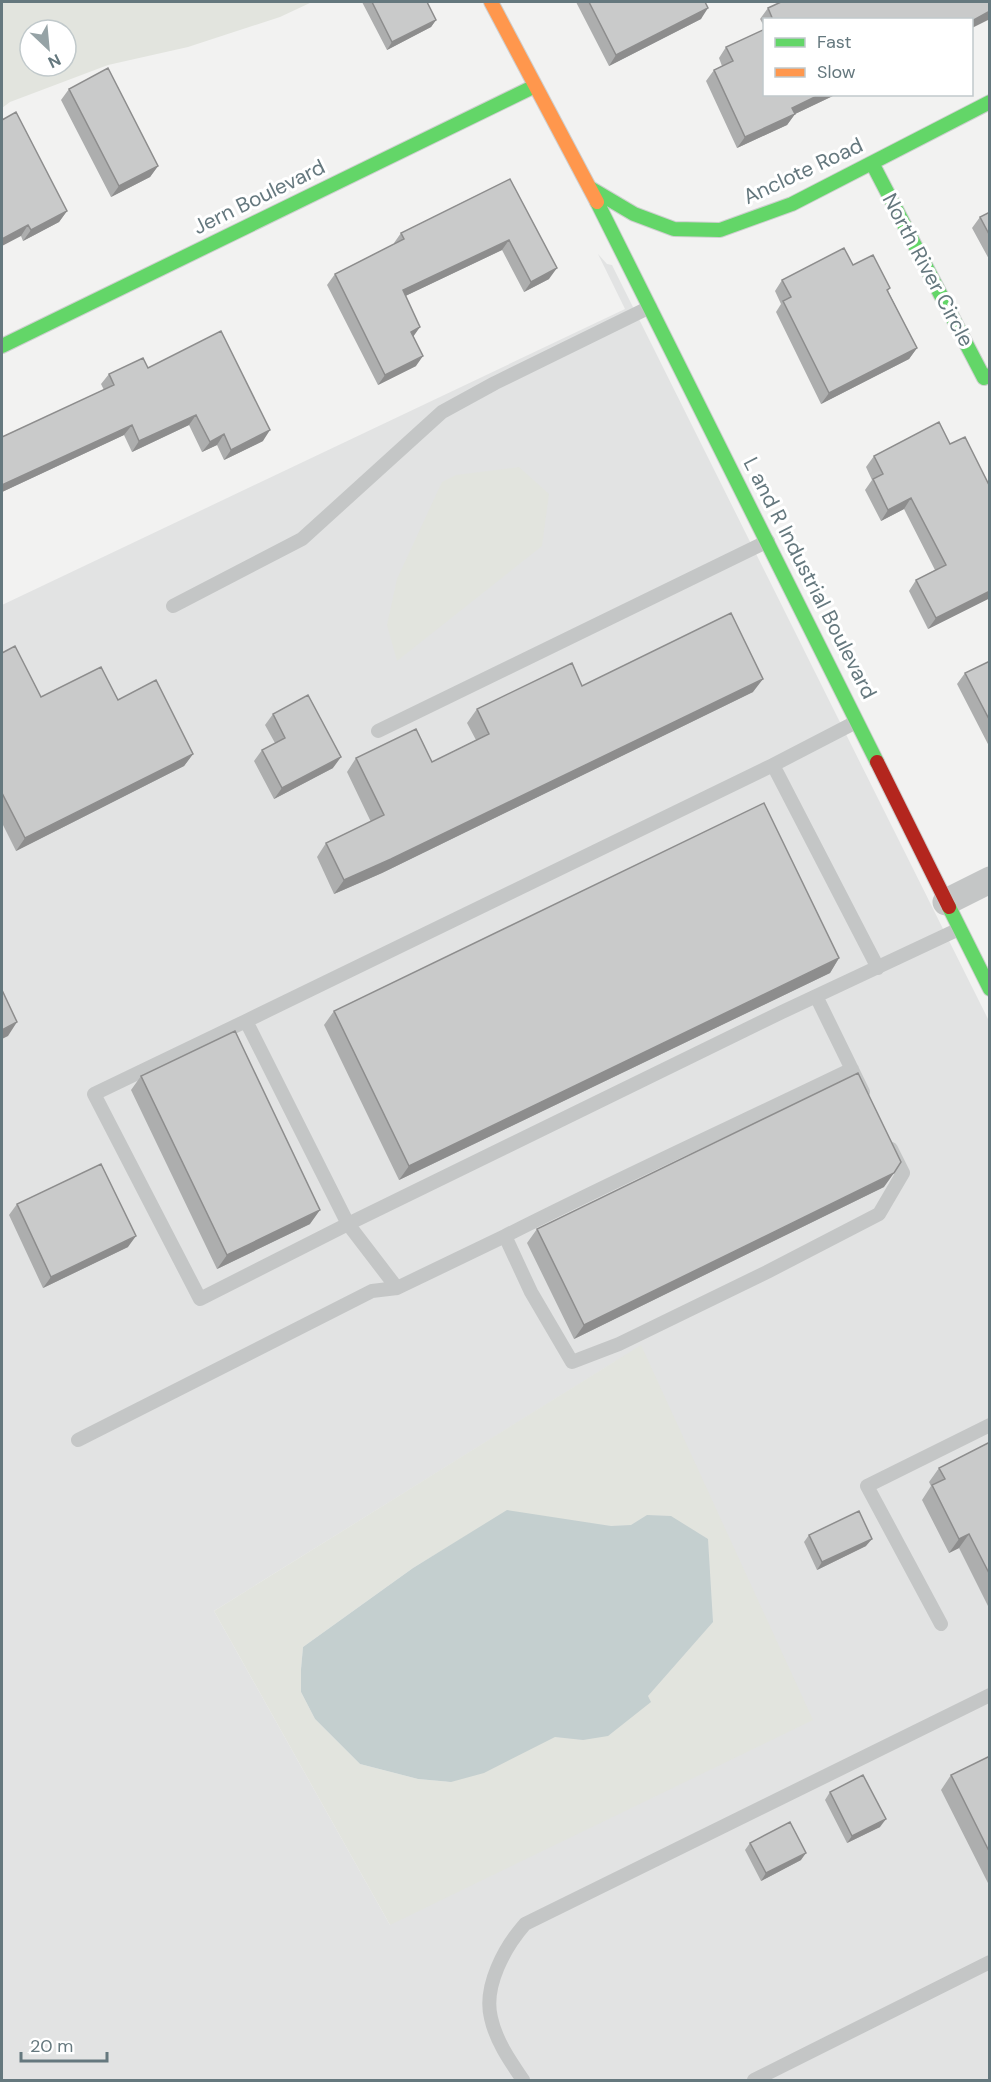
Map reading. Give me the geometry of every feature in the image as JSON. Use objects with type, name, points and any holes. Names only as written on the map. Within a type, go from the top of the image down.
[{"type":"street","points":[[491,2],[590,188]]},
{"type":"street","name":"Jern Boulevard","points":[[2,346],[535,86]]},
{"type":"street","name":"Anclote Road","points":[[590,188],[634,214],[674,229],[720,230],[792,204],[990,102]]},
{"type":"street","name":"North River Circle","points":[[872,163],[956,327],[988,380]]},
{"type":"street","name":"L and R Industrial Boulevard","points":[[590,188],[990,989]]},
{"type":"street","points":[[946,902],[990,880]]},
{"type":"lane","points":[[173,606],[302,539],[442,412],[495,383],[650,307]]},
{"type":"lane","points":[[378,731],[768,541]]},
{"type":"lane","points":[[858,721],[773,765],[94,1094],[200,1299],[348,1224],[816,996],[959,929]]},
{"type":"lane","points":[[773,765],[878,968]]},
{"type":"lane","points":[[816,996],[867,1100]]},
{"type":"lane","points":[[246,1021],[348,1224],[397,1288]]},
{"type":"lane","points":[[78,1440],[372,1291],[397,1288],[852,1069]]},
{"type":"lane","points":[[505,1236],[531,1292],[572,1362],[619,1344],[879,1214],[903,1173],[888,1142]]},
{"type":"lane","points":[[941,1623],[867,1486],[990,1425]]},
{"type":"lane","points":[[522,2080],[503,2050],[490,2017],[491,1988],[500,1962],[513,1938],[525,1924],[990,1695]]},
{"type":"lane","points":[[754,2080],[990,1962]]},
{"type":"shaded area","points":[[2,2],[312,2],[280,17],[188,47],[108,65],[78,76],[78,18],[18,18],[18,78],[74,78],[10,102],[2,108]]},
{"type":"shaded area","points":[[598,254],[607,264],[612,265],[989,1021],[989,2080],[2,2080],[2,605],[625,309]],"holes":[[[616,1361],[390,1925],[214,1611]]]},
{"type":"shaded area","points":[[519,467],[549,494],[542,546],[397,661],[387,625],[397,579],[442,482],[456,475]]},
{"type":"shaded area","points":[[641,1345],[813,1720],[390,1925],[214,1611]],"holes":[[[507,1511],[611,1526],[631,1525],[647,1515],[670,1516],[708,1539],[713,1622],[648,1696],[583,1740],[555,1737],[451,1782],[418,1779],[360,1764],[315,1719],[301,1692],[303,1647],[413,1568]]]},
{"type":"shaded area","points":[[507,1510],[611,1526],[631,1525],[647,1515],[671,1516],[708,1539],[713,1622],[648,1696],[651,1702],[608,1736],[583,1740],[555,1737],[484,1773],[451,1782],[418,1779],[360,1764],[315,1719],[301,1692],[303,1647],[413,1568]]},
{"type":"building","points":[[372,2],[427,2],[436,20],[392,42]]},
{"type":"building","points":[[589,2],[705,2],[708,8],[616,55]]},
{"type":"building","points":[[781,2],[990,2],[990,11],[973,20],[973,18],[772,18],[768,8]]},
{"type":"building","points":[[763,30],[763,96],[817,96],[792,108],[795,114],[745,137],[714,70],[733,61],[726,47]]},
{"type":"building","points":[[108,68],[158,166],[119,186],[69,89]]},
{"type":"building","points":[[16,112],[67,211],[31,230],[28,225],[2,239],[2,120]]},
{"type":"building","points":[[510,179],[557,268],[531,282],[509,240],[403,290],[420,327],[411,332],[423,356],[385,375],[335,274],[404,239],[401,233]]},
{"type":"building","points":[[990,212],[990,236],[980,217]]},
{"type":"building","points":[[844,248],[853,265],[873,255],[890,288],[887,290],[917,348],[829,393],[783,301],[791,297],[782,280]]},
{"type":"building","points":[[221,331],[270,430],[231,450],[224,434],[210,442],[196,415],[139,441],[132,425],[2,485],[2,437],[114,385],[109,374],[143,358],[148,368]]},
{"type":"building","points":[[939,422],[950,444],[965,437],[990,487],[990,591],[936,618],[916,580],[946,565],[911,498],[888,510],[873,479],[883,474],[874,456]]},
{"type":"building","points":[[731,613],[763,679],[344,880],[326,843],[384,815],[356,758],[416,729],[432,762],[489,734],[477,709],[572,663],[582,686]]},
{"type":"building","points":[[15,646],[41,697],[101,667],[118,700],[156,680],[193,754],[25,838],[2,793],[2,653]]},
{"type":"building","points":[[990,661],[990,721],[965,673]]},
{"type":"building","points":[[308,695],[341,757],[282,788],[262,750],[285,738],[273,714]]},
{"type":"building","points":[[764,803],[839,958],[409,1166],[334,1011]]},
{"type":"building","points":[[2,990],[17,1022],[2,1030]]},
{"type":"building","points":[[235,1031],[320,1210],[227,1255],[141,1076]]},
{"type":"building","points":[[858,1073],[901,1162],[894,1173],[584,1325],[537,1229]]},
{"type":"building","points":[[101,1164],[136,1236],[51,1277],[17,1204]]},
{"type":"building","points":[[990,1442],[990,1575],[969,1534],[959,1539],[932,1485],[945,1479],[939,1468]]},
{"type":"building","points":[[859,1511],[872,1539],[822,1562],[809,1535]]},
{"type":"building","points":[[990,1756],[990,1853],[951,1775]]},
{"type":"building","points":[[863,1775],[886,1819],[852,1836],[830,1792]]},
{"type":"building","points":[[790,1822],[806,1853],[766,1873],[750,1843]]},
{"type":"traffic: fast","points":[[2,346],[535,86]]},
{"type":"traffic: fast","points":[[590,188],[634,214],[674,229],[720,230],[792,204],[990,102]]},
{"type":"traffic: fast","points":[[872,163],[984,378],[990,375]]},
{"type":"traffic: fast","points":[[597,202],[877,762]]},
{"type":"traffic: fast","points":[[949,907],[990,989]]},
{"type":"traffic: slow","points":[[491,2],[597,202]]},
{"type":"traffic: jam","points":[[877,762],[949,907]]}]
